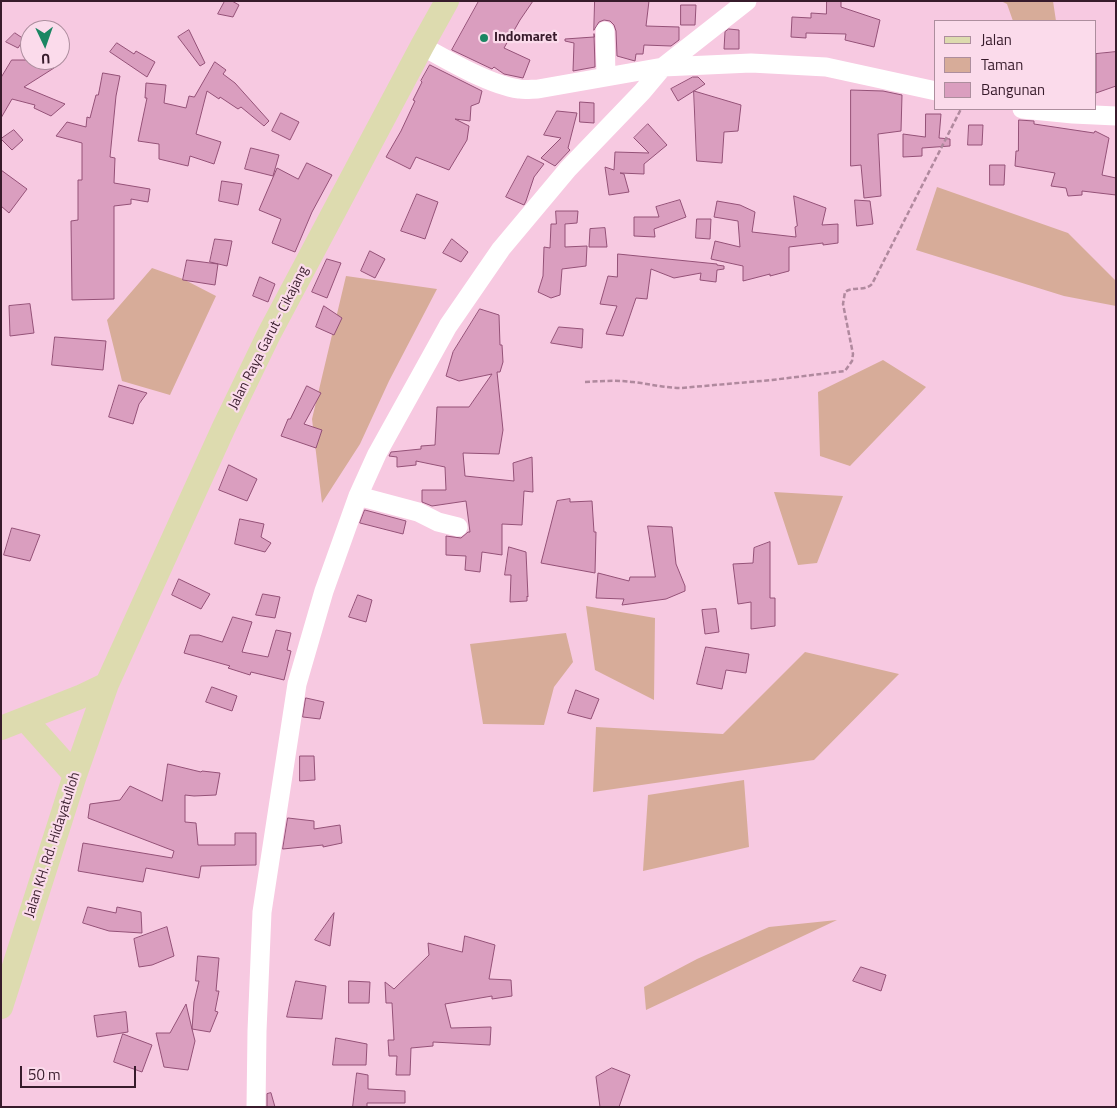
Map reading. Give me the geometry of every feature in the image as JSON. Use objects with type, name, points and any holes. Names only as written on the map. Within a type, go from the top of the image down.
[{"type":"main road","name":"Jalan Raya Garut - Cikajang","points":[[107,684],[224,427],[269,334],[447,1]]},
{"type":"main road","points":[[1,728],[80,697],[107,684]]},
{"type":"main road","name":"Jalan KH. Rd. Hidayatulloh","points":[[1,1007],[75,775],[107,684]]},
{"type":"main road","points":[[25,719],[75,775]]},
{"type":"street","points":[[256,1107],[262,912],[297,684],[324,591],[358,496],[377,454],[448,326],[485,271],[517,229],[568,169],[642,92],[663,67],[747,1]]},
{"type":"street","points":[[605,31],[606,76]]},
{"type":"street","points":[[422,46],[495,82],[518,89],[538,89],[663,67],[751,64],[826,67],[934,91]]},
{"type":"street","points":[[1032,110],[1116,116]]},
{"type":"street","points":[[358,496],[418,512],[438,522],[458,527]]},
{"type":"path","points":[[585,382],[632,382],[681,388],[844,371],[852,361],[853,354],[843,304],[845,292],[850,289],[867,288],[872,284],[960,110]]},
{"type":"green space","points":[[1001,1],[1053,1],[1056,20],[1013,20],[1007,4]]},
{"type":"green space","points":[[937,187],[1068,233],[1116,281],[1116,306],[1064,296],[916,250]]},
{"type":"green space","points":[[152,268],[183,279],[216,296],[170,395],[122,381],[107,320]]},
{"type":"green space","points":[[346,276],[437,289],[389,381],[360,444],[322,503],[312,419]]},
{"type":"green space","points":[[883,360],[926,387],[850,466],[820,456],[818,392]]},
{"type":"green space","points":[[774,492],[843,496],[817,563],[798,565]]},
{"type":"green space","points":[[586,606],[655,618],[654,700],[595,670]]},
{"type":"green space","points":[[566,633],[573,662],[554,687],[544,725],[483,724],[470,644]]},
{"type":"green space","points":[[805,652],[899,674],[814,760],[593,792],[596,727],[723,734]]},
{"type":"green space","points":[[744,780],[749,847],[643,871],[648,795]]},
{"type":"green space","points":[[837,920],[646,1010],[644,987],[697,959],[769,927]]},
{"type":"building","points":[[225,1],[232,1],[239,5],[233,17],[218,14]]},
{"type":"building","name":"Indomaret","points":[[479,1],[533,1],[504,48],[530,60],[523,78],[504,74],[494,67],[492,69],[452,50]]},
{"type":"building","points":[[595,1],[649,1],[646,26],[679,27],[679,40],[671,46],[644,45],[643,54],[636,54],[635,61],[617,56],[614,25],[610,21],[604,20],[599,22],[594,30]]},
{"type":"building","points":[[827,1],[841,1],[841,7],[880,20],[874,47],[845,40],[846,34],[806,33],[806,38],[791,37],[792,17],[811,18],[811,13],[826,14]]},
{"type":"building","points":[[681,5],[696,5],[695,25],[681,25]]},
{"type":"building","points":[[729,29],[739,30],[739,49],[724,49],[725,32]]},
{"type":"building","points":[[189,30],[205,63],[200,66],[178,37]]},
{"type":"building","points":[[15,33],[20,36],[18,48],[6,42]]},
{"type":"building","points":[[594,34],[595,67],[573,71],[574,43],[565,41],[565,39],[594,37]]},
{"type":"building","points":[[117,43],[134,54],[136,51],[155,62],[147,77],[110,52]]},
{"type":"building","points":[[1116,52],[1116,86],[1097,93],[1097,54]]},
{"type":"building","points":[[12,60],[20,60],[20,70],[51,70],[24,87],[65,104],[51,116],[34,108],[35,105],[12,99],[1,118],[1,78]]},
{"type":"building","points":[[215,62],[226,70],[223,74],[235,83],[269,121],[264,126],[241,107],[238,109],[207,91],[196,134],[221,142],[214,164],[190,156],[188,166],[159,159],[159,144],[138,141],[147,98],[145,98],[146,83],[166,85],[164,103],[186,108],[189,96],[194,97]]},
{"type":"building","points":[[430,65],[482,91],[479,103],[471,106],[470,121],[455,119],[469,126],[467,140],[449,170],[416,157],[410,169],[386,157],[401,131],[415,101],[413,100],[421,81]]},
{"type":"building","points":[[103,73],[120,76],[116,96],[110,157],[115,158],[114,183],[150,189],[148,202],[131,199],[131,204],[114,206],[114,299],[72,300],[71,221],[78,220],[78,180],[82,180],[82,143],[56,136],[67,122],[86,127],[87,117],[90,118]]},
{"type":"building","points":[[693,77],[698,77],[705,84],[678,101],[671,89]]},
{"type":"building","points":[[851,90],[883,91],[902,95],[901,131],[878,134],[881,196],[864,198],[861,165],[851,166]]},
{"type":"building","points":[[694,91],[741,105],[738,131],[724,132],[722,163],[697,161]]},
{"type":"building","points":[[580,102],[594,103],[594,123],[580,122]]},
{"type":"building","points":[[557,111],[577,113],[568,148],[570,150],[555,166],[541,158],[561,138],[544,135]]},
{"type":"building","points":[[281,113],[299,122],[290,140],[272,131]]},
{"type":"building","points":[[926,114],[941,114],[939,138],[950,139],[950,146],[922,148],[922,156],[903,157],[903,134],[925,137]]},
{"type":"building","points":[[1019,120],[1034,121],[1034,124],[1094,133],[1095,131],[1109,138],[1102,175],[1116,178],[1116,195],[1082,191],[1082,195],[1068,196],[1066,188],[1051,186],[1055,173],[1015,166],[1016,151],[1018,151]]},
{"type":"building","points":[[648,124],[667,145],[644,164],[644,174],[620,173],[624,174],[629,192],[609,195],[605,167],[614,170],[615,152],[649,153],[634,138]]},
{"type":"building","points":[[969,125],[983,125],[982,145],[968,145]]},
{"type":"building","points":[[14,130],[23,140],[12,150],[1,139]]},
{"type":"building","points":[[251,148],[279,155],[273,176],[245,169]]},
{"type":"building","points":[[528,156],[544,164],[534,177],[524,205],[506,197]]},
{"type":"building","points":[[307,163],[332,175],[312,212],[295,252],[272,243],[281,219],[259,210],[277,168],[298,179]]},
{"type":"building","points":[[990,165],[1005,165],[1004,185],[990,185]]},
{"type":"building","points":[[1,170],[27,189],[9,213],[1,206]]},
{"type":"building","points":[[222,181],[242,184],[238,205],[219,201]]},
{"type":"building","points":[[417,194],[438,202],[425,239],[401,231]]},
{"type":"building","points":[[794,196],[826,208],[822,225],[838,224],[838,243],[789,247],[789,271],[743,281],[743,266],[711,259],[715,241],[740,247],[738,221],[714,217],[717,201],[740,205],[755,212],[752,232],[796,237],[795,227],[797,226]]},
{"type":"building","points":[[680,200],[686,217],[654,229],[655,237],[634,236],[634,217],[659,217],[656,207]]},
{"type":"building","points":[[855,200],[870,201],[873,224],[857,226]]},
{"type":"building","points":[[556,211],[578,211],[577,223],[565,224],[565,247],[587,246],[586,266],[562,269],[560,295],[551,298],[538,292],[543,276],[544,247],[550,248],[551,224],[556,224]]},
{"type":"building","points":[[697,219],[711,219],[710,239],[696,238]]},
{"type":"building","points":[[605,228],[607,247],[589,247],[590,229]]},
{"type":"building","points":[[215,239],[232,241],[227,266],[210,262]]},
{"type":"building","points":[[452,239],[468,252],[461,262],[443,253]]},
{"type":"building","points":[[370,251],[385,259],[375,278],[361,271]]},
{"type":"building","points":[[618,254],[717,264],[724,266],[724,269],[717,270],[716,282],[700,280],[701,273],[674,278],[651,269],[647,299],[636,298],[623,336],[606,334],[617,306],[600,304],[608,276],[617,277]]},
{"type":"building","points":[[327,259],[341,263],[327,298],[312,292]]},
{"type":"building","points":[[187,260],[218,264],[215,285],[183,280]]},
{"type":"building","points":[[260,277],[275,284],[268,302],[253,296]]},
{"type":"building","points":[[30,304],[34,333],[10,336],[9,306]]},
{"type":"building","points":[[324,306],[342,318],[334,335],[316,327]]},
{"type":"building","points":[[480,309],[499,315],[500,345],[502,345],[503,362],[500,372],[497,372],[503,430],[499,454],[463,453],[465,476],[514,481],[513,463],[532,457],[533,492],[524,491],[522,525],[502,524],[502,555],[482,552],[480,572],[465,570],[466,556],[446,555],[446,536],[461,538],[470,532],[466,501],[432,506],[422,502],[422,490],[446,490],[445,467],[416,461],[416,465],[397,467],[397,457],[389,456],[391,452],[421,449],[421,446],[435,445],[437,407],[469,407],[492,374],[459,381],[446,376],[453,352]]},
{"type":"building","points":[[559,327],[583,329],[582,348],[551,343]]},
{"type":"building","points":[[55,337],[106,341],[103,370],[52,365]]},
{"type":"building","points":[[119,385],[147,393],[139,404],[133,424],[109,417]]},
{"type":"building","points":[[307,386],[321,393],[304,424],[322,430],[316,448],[281,436],[288,419],[290,419]]},
{"type":"building","points":[[229,465],[257,479],[247,501],[219,490]]},
{"type":"building","points":[[570,499],[570,502],[592,501],[594,532],[596,532],[595,573],[541,563],[557,501]]},
{"type":"building","points":[[365,510],[406,521],[403,534],[360,523]]},
{"type":"building","points":[[240,519],[264,524],[261,537],[271,543],[265,552],[235,544]]},
{"type":"building","points":[[648,526],[672,527],[676,564],[685,586],[685,591],[666,599],[622,605],[624,599],[596,598],[598,573],[629,581],[630,577],[655,577]]},
{"type":"building","points":[[12,528],[40,535],[30,561],[4,555]]},
{"type":"building","points":[[770,542],[770,598],[775,598],[775,626],[751,629],[751,602],[738,604],[733,564],[753,563],[754,548]]},
{"type":"building","points":[[509,547],[526,552],[527,601],[510,602],[511,575],[505,575]]},
{"type":"building","points":[[179,579],[210,594],[201,609],[172,595]]},
{"type":"building","points":[[263,594],[280,597],[275,618],[256,615]]},
{"type":"building","points":[[358,595],[372,600],[366,622],[349,617]]},
{"type":"building","points":[[716,609],[719,632],[705,634],[702,610]]},
{"type":"building","points":[[233,617],[252,622],[242,652],[268,657],[276,630],[291,633],[287,650],[291,651],[284,680],[251,672],[250,675],[228,668],[230,666],[184,653],[190,635],[199,635],[222,642]]},
{"type":"building","points":[[706,647],[749,654],[746,673],[726,670],[722,689],[697,684]]},
{"type":"building","points":[[212,687],[237,696],[232,711],[206,702]]},
{"type":"building","points":[[576,690],[599,699],[591,719],[568,713]]},
{"type":"building","points":[[306,698],[324,702],[320,719],[303,717]]},
{"type":"building","points":[[300,756],[314,756],[315,780],[300,781]]},
{"type":"building","points":[[168,764],[201,772],[220,773],[216,795],[185,795],[185,822],[196,823],[198,845],[235,845],[235,833],[256,833],[256,865],[201,866],[199,878],[146,868],[143,882],[78,871],[83,843],[172,858],[174,851],[88,818],[90,804],[120,800],[130,786],[162,801]]},
{"type":"building","points":[[288,818],[314,821],[314,829],[340,825],[342,843],[323,847],[323,845],[283,849]]},
{"type":"building","points":[[88,907],[116,913],[117,907],[141,912],[142,933],[109,931],[83,923]]},
{"type":"building","points":[[334,913],[330,946],[315,940]]},
{"type":"building","points":[[167,927],[174,956],[152,965],[139,967],[134,939]]},
{"type":"building","points":[[465,936],[495,945],[489,979],[511,980],[512,996],[492,999],[492,996],[445,1004],[451,1028],[491,1027],[490,1045],[433,1042],[433,1046],[411,1048],[410,1075],[396,1075],[397,1056],[389,1056],[388,1040],[394,1040],[392,1003],[386,1003],[385,982],[394,989],[429,955],[428,943],[462,952]]},
{"type":"building","points":[[198,956],[219,958],[216,991],[219,991],[215,1011],[218,1012],[210,1032],[192,1029],[194,1002],[199,981],[196,981]]},
{"type":"building","points":[[861,967],[886,975],[881,991],[853,981]]},
{"type":"building","points":[[296,981],[326,986],[322,1019],[287,1017]]},
{"type":"building","points":[[349,981],[370,982],[369,1003],[349,1003]]},
{"type":"building","points":[[186,1004],[195,1041],[188,1070],[164,1067],[156,1033],[170,1033]]},
{"type":"building","points":[[126,1012],[128,1032],[97,1037],[94,1016]]},
{"type":"building","points":[[123,1034],[152,1045],[142,1072],[114,1062]]},
{"type":"building","points":[[336,1038],[367,1044],[366,1065],[333,1065]]},
{"type":"building","points":[[612,1068],[630,1075],[619,1107],[600,1107],[596,1077]]},
{"type":"building","points":[[357,1073],[368,1075],[368,1089],[405,1091],[405,1103],[367,1103],[367,1107],[353,1107]]},
{"type":"building","points":[[271,1093],[275,1107],[267,1107],[267,1094]]},
{"type":"place","name":"Indomaret","points":[[484,38]]}]
